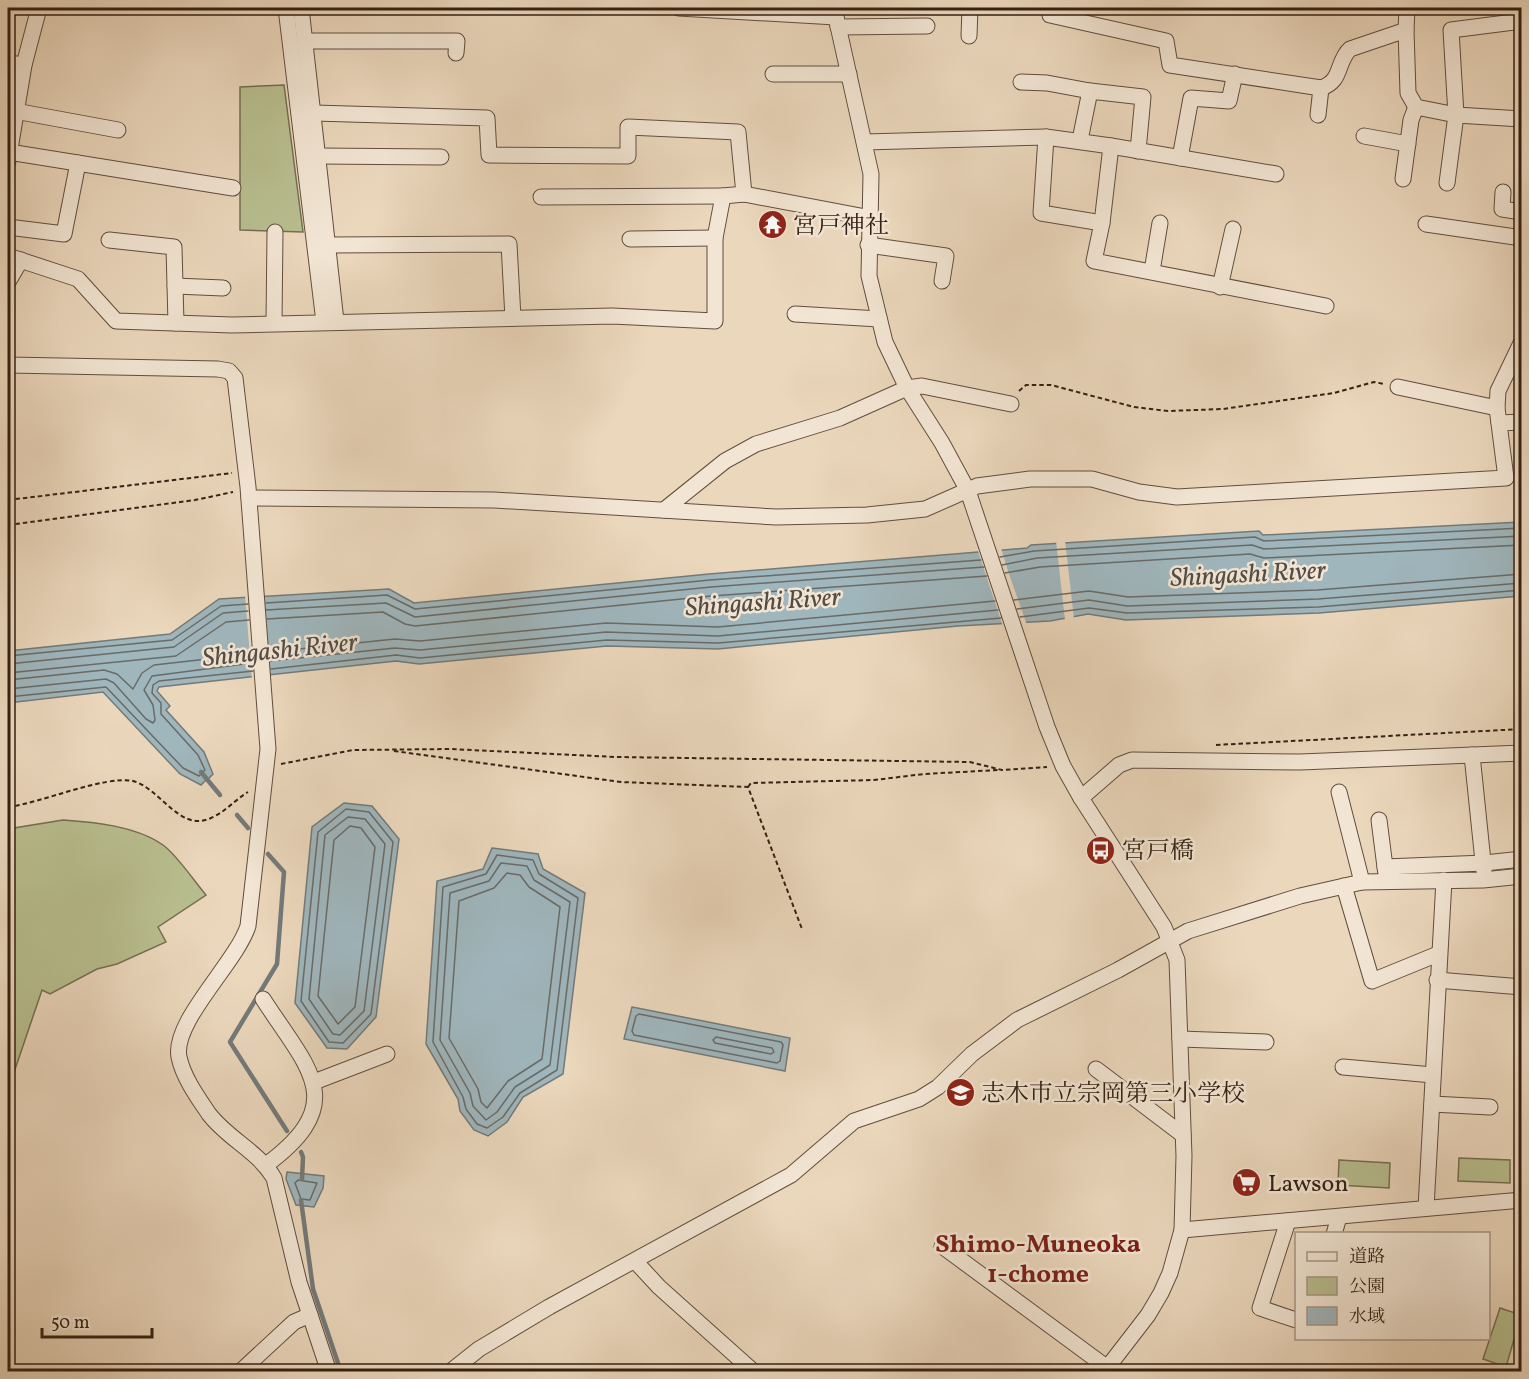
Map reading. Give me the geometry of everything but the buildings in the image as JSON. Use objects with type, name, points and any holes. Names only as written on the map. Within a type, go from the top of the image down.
[{"type":"street","points":[[39,8],[9,132],[8,157],[78,163],[233,188]]},
{"type":"street","points":[[286,8],[330,321]]},
{"type":"street","points":[[301,8],[328,245],[330,321]]},
{"type":"street","points":[[679,8],[836,17],[927,26]]},
{"type":"street","points":[[969,36],[970,8]]},
{"type":"street","points":[[1048,8],[1050,15],[1166,41],[1170,64],[1321,88],[1330,85],[1337,78],[1346,53],[1350,49],[1406,30]]},
{"type":"street","points":[[1407,8],[1408,93],[1416,107],[1456,115],[1521,119]]},
{"type":"street","points":[[836,17],[866,142],[871,174],[869,276],[879,319],[892,359],[968,491],[1063,766],[1172,940],[1177,960],[1185,1208],[1182,1230],[1170,1273],[1161,1293],[1108,1370],[942,1246]]},
{"type":"street","points":[[1447,183],[1456,115],[1451,30],[1521,21]]},
{"type":"street","points":[[305,41],[384,46],[457,41],[456,53]]},
{"type":"street","points":[[8,63],[24,65]]},
{"type":"street","points":[[773,74],[849,74]]},
{"type":"street","points":[[1180,158],[1191,98],[1229,101],[1235,74]]},
{"type":"street","points":[[1021,82],[1047,83],[1143,98],[1138,151]]},
{"type":"street","points":[[1318,116],[1321,88]]},
{"type":"street","points":[[1080,141],[1090,91]]},
{"type":"street","points":[[1403,179],[1411,120],[1416,107]]},
{"type":"street","points":[[15,111],[118,130]]},
{"type":"street","points":[[314,113],[487,118],[489,155],[628,156],[628,128],[738,132],[744,194]]},
{"type":"street","points":[[1364,136],[1408,144]]},
{"type":"street","points":[[866,142],[1046,137],[1276,174]]},
{"type":"street","points":[[1046,137],[1041,213],[1102,223]]},
{"type":"street","points":[[1111,146],[1102,223],[1094,261],[1326,306]]},
{"type":"street","points":[[318,156],[441,157]]},
{"type":"street","points":[[8,226],[64,234],[78,163]]},
{"type":"street","points":[[1503,192],[1502,209],[1521,212]]},
{"type":"street","points":[[541,197],[744,194],[871,218]]},
{"type":"street","points":[[8,282],[14,258],[78,279],[116,321],[274,323],[612,316],[715,321],[715,238],[723,196]]},
{"type":"street","points":[[1152,271],[1160,223]]},
{"type":"street","points":[[1426,224],[1521,238]]},
{"type":"street","points":[[1220,287],[1233,229]]},
{"type":"street","points":[[274,323],[275,232]]},
{"type":"street","points":[[630,238],[715,238]]},
{"type":"street","points":[[109,240],[174,247],[176,322]]},
{"type":"street","points":[[328,245],[509,244],[513,318]]},
{"type":"street","points":[[868,245],[946,256],[942,281]]},
{"type":"street","points":[[175,286],[223,288]]},
{"type":"street","points":[[795,314],[879,319]]},
{"type":"street","points":[[246,498],[494,500],[776,518],[867,515],[925,509],[993,482],[1062,477],[1092,479],[1139,492],[1177,497],[1506,478],[1498,416],[1498,391],[1521,341]]},
{"type":"street","points":[[8,365],[229,371],[235,378],[247,474],[246,498],[267,763],[251,905],[244,938],[201,1001],[179,1040],[178,1056],[182,1069],[200,1101],[215,1121],[266,1165],[274,1178],[299,1282],[329,1371]]},
{"type":"street","points":[[664,510],[725,461],[756,444],[840,418],[907,388],[922,386],[1011,404]]},
{"type":"street","points":[[1398,387],[1521,422]]},
{"type":"street","points":[[1081,798],[1119,765],[1132,760],[1300,762],[1521,753]]},
{"type":"street","points":[[1472,755],[1485,864],[1484,880]]},
{"type":"street","points":[[1339,792],[1362,882]]},
{"type":"street","points":[[1379,820],[1386,874]]},
{"type":"street","points":[[450,1371],[479,1349],[549,1307],[791,1175],[854,1121],[919,1099],[938,1087],[972,1054],[1017,1020],[1118,970],[1172,940],[1206,924],[1386,874],[1521,859]]},
{"type":"street","points":[[1386,874],[1444,880],[1484,880],[1521,876]]},
{"type":"street","points":[[1426,1208],[1438,954],[1444,880]]},
{"type":"street","points":[[1344,886],[1372,981],[1438,954]]},
{"type":"street","points":[[1437,980],[1521,987]]},
{"type":"street","points":[[263,999],[314,1082],[312,1114],[304,1131],[291,1147],[266,1165]]},
{"type":"street","points":[[1180,1040],[1266,1042]]},
{"type":"street","points":[[314,1082],[387,1054]]},
{"type":"street","points":[[1343,1067],[1433,1075]]},
{"type":"street","points":[[1096,1070],[1183,1135]]},
{"type":"street","points":[[1432,1104],[1490,1107]]},
{"type":"street","points":[[1182,1230],[1521,1200]]},
{"type":"street","points":[[1334,1232],[1340,1216]]},
{"type":"street","points":[[1288,1221],[1260,1308],[1295,1320]]},
{"type":"street","points":[[635,1261],[659,1287],[754,1371]]},
{"type":"street","points":[[240,1371],[294,1322],[310,1315]]},
{"type":"path","points":[[1011,404],[1017,392],[1026,385],[1037,384],[1134,406],[1168,411],[1223,409],[1278,402],[1334,393],[1374,382],[1398,387]]},
{"type":"path","points":[[8,500],[228,473],[247,474]]},
{"type":"path","points":[[8,525],[195,500],[246,498]]},
{"type":"path","points":[[1211,745],[1521,729]]},
{"type":"path","points":[[267,763],[353,750],[450,748],[616,757],[970,762],[1002,770]]},
{"type":"path","points":[[385,750],[621,782],[748,787],[751,783],[874,780],[924,774],[1063,766]]},
{"type":"path","points":[[8,807],[32,804],[103,782],[132,781],[154,792],[184,818],[200,821],[217,815],[250,791],[263,791]]},
{"type":"path","points":[[748,787],[802,928]]},
{"type":"green space","points":[[284,85],[303,232],[240,230],[240,87]]},
{"type":"green space","points":[[63,820],[114,826],[152,839],[174,855],[206,895],[158,927],[166,942],[117,964],[97,969],[50,994],[42,990],[8,1090],[8,829]]},
{"type":"green space","points":[[1459,1158],[1510,1160],[1510,1183],[1458,1181]]},
{"type":"green space","points":[[1339,1160],[1390,1163],[1389,1188],[1338,1185]]},
{"type":"green space","points":[[1500,1308],[1521,1315],[1506,1367],[1483,1359]]},
{"type":"water","name":"Shingashi River","points":[[1521,522],[1521,596],[1319,613],[1126,620],[1088,614],[1050,621],[958,626],[718,649],[607,646],[419,664],[396,661],[159,687],[157,691],[170,706],[166,710],[204,752],[213,774],[208,779],[204,777],[206,780],[201,785],[180,774],[103,692],[8,703],[8,651],[170,634],[219,599],[389,589],[414,603],[709,574],[1027,548],[1031,545],[1259,531],[1263,535]]},
{"type":"water","points":[[344,803],[372,806],[399,839],[376,1017],[347,1049],[327,1048],[295,1003],[312,827]]},
{"type":"water","points":[[492,848],[538,854],[543,869],[585,893],[563,1074],[523,1097],[507,1122],[488,1136],[474,1130],[460,1111],[458,1099],[426,1044],[437,881],[483,869]]},
{"type":"water","points":[[632,1007],[790,1038],[785,1071],[624,1039]]},
{"type":"water","points":[[287,1172],[324,1176],[323,1188],[314,1207],[296,1205],[286,1179]]},
{"type":"pier","points":[[1065,540],[1074,619],[1065,620],[1056,541]]},
{"type":"pier","points":[[1001,548],[1027,625],[1003,627],[978,551]]},
{"type":"pier","points":[[263,594],[270,678],[252,680],[245,595]]},
{"type":"waterway","points":[[201,772],[220,795]]},
{"type":"waterway","points":[[237,815],[248,828]]},
{"type":"waterway","points":[[268,854],[284,872],[277,964],[230,1042],[287,1131]]},
{"type":"waterway","points":[[301,1152],[303,1157],[302,1179]]},
{"type":"waterway","points":[[301,1200],[313,1289],[341,1372]]},
{"type":"place","name":"宮戸神社","points":[[772,225]]},
{"type":"place","name":"宮戸橋","points":[[1101,850]]},
{"type":"place","name":"志木市立宗岡第三小学校","points":[[960,1093]]},
{"type":"place","name":"Lawson","points":[[1247,1183]]},
{"type":"district","name":"Shimo-Muneoka 1-chome","points":[[1038,1258]]}]
